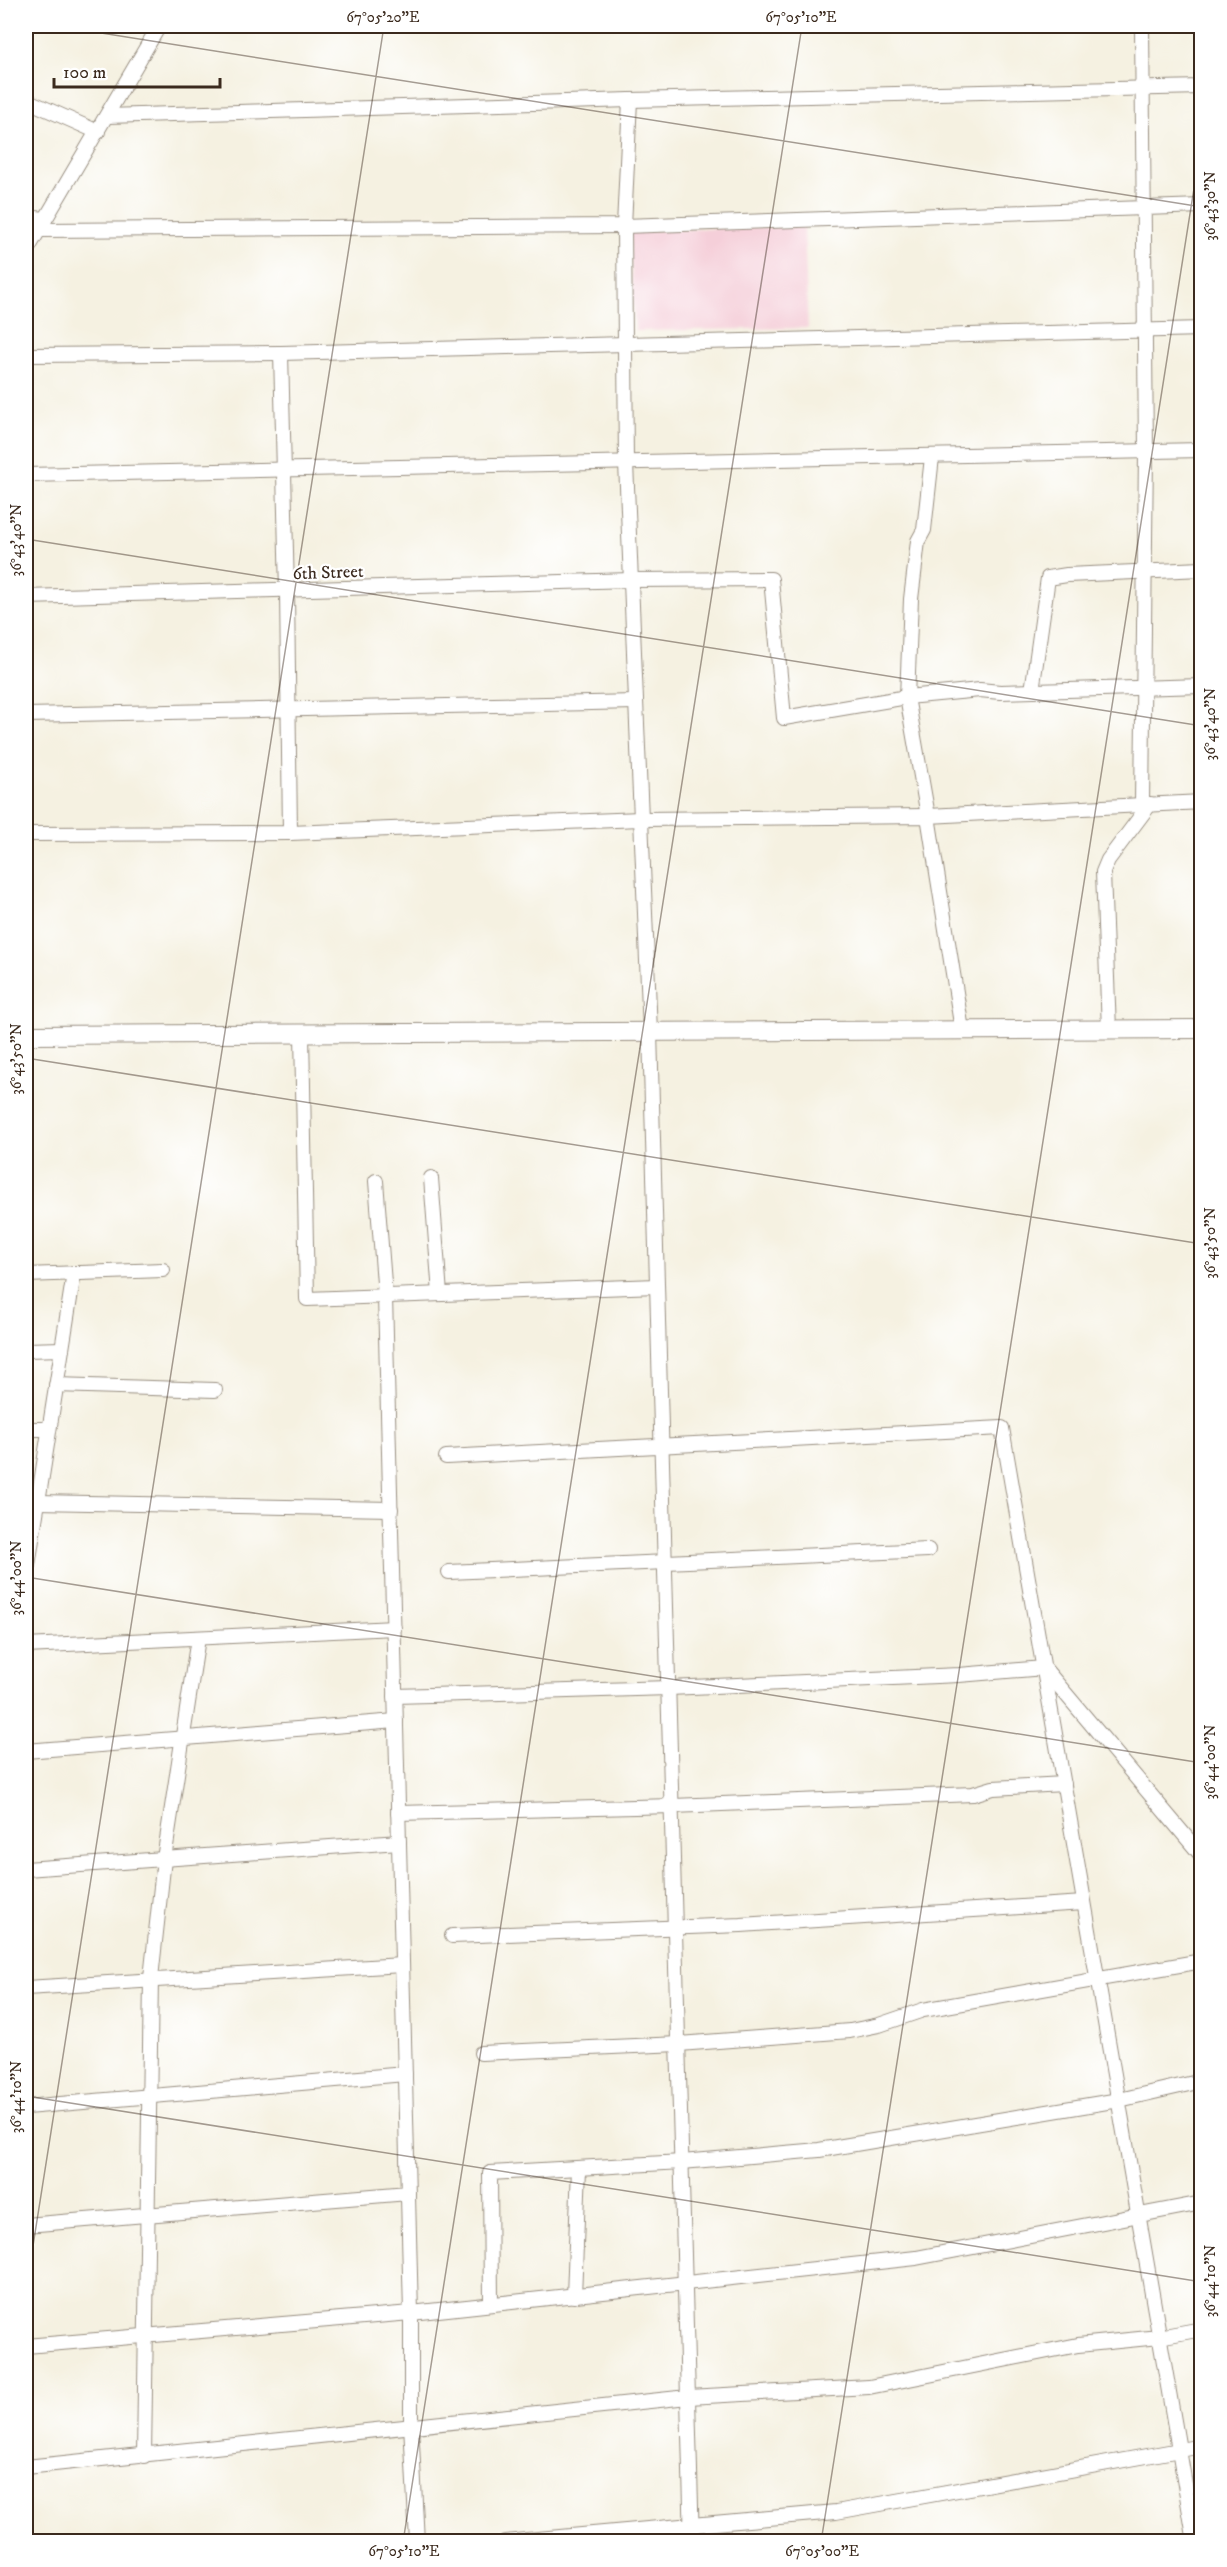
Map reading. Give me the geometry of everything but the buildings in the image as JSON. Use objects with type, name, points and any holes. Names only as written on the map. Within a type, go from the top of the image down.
[{"type":"main road","points":[[26,1035],[1202,1029]]},
{"type":"street","points":[[26,252],[159,26]]},
{"type":"street","points":[[1109,1030],[1103,872],[1108,860],[1146,804],[1142,688],[1146,452],[1142,26]]},
{"type":"street","points":[[107,116],[630,100],[1202,87]]},
{"type":"street","points":[[26,100],[98,132]]},
{"type":"street","points":[[630,100],[624,226],[623,345],[626,464],[650,1032],[692,2541]]},
{"type":"street","points":[[26,218],[42,224],[624,226],[1143,206],[1202,206]]},
{"type":"street","points":[[26,355],[280,353],[1202,329]]},
{"type":"street","points":[[280,353],[287,592],[290,833]]},
{"type":"street","points":[[26,475],[1202,450]]},
{"type":"street","points":[[932,457],[924,530],[918,541],[911,599],[907,697],[962,1030]]},
{"type":"street","points":[[1032,691],[1048,578],[1068,574],[1202,569]]},
{"type":"street","name":"6th Street","points":[[26,597],[287,592],[631,580],[771,579],[784,718],[907,697]]},
{"type":"street","points":[[907,697],[980,690],[1032,691],[1202,686]]},
{"type":"street","points":[[26,715],[636,702]]},
{"type":"street","points":[[26,834],[290,833],[641,819],[928,816],[1202,802]]},
{"type":"street","points":[[302,1033],[307,1299],[657,1286]]},
{"type":"street","points":[[431,1178],[440,1294]]},
{"type":"street","points":[[376,1181],[385,1296],[411,2313],[411,2424],[417,2541]]},
{"type":"street","points":[[26,1275],[164,1270]]},
{"type":"street","points":[[26,1578],[33,1508],[49,1429],[74,1274]]},
{"type":"street","points":[[26,1350],[62,1349]]},
{"type":"street","points":[[56,1385],[215,1390]]},
{"type":"street","points":[[446,1456],[1002,1428],[1195,2541]]},
{"type":"street","points":[[26,1429],[49,1429]]},
{"type":"street","points":[[33,1508],[391,1509]]},
{"type":"street","points":[[449,1572],[928,1550]]},
{"type":"street","points":[[26,1646],[394,1628]]},
{"type":"street","points":[[144,2456],[151,1978],[164,1859],[198,1638]]},
{"type":"street","points":[[395,1695],[669,1688],[959,1675],[1044,1668]]},
{"type":"street","points":[[1044,1668],[1202,1856]]},
{"type":"street","points":[[26,1751],[396,1721]]},
{"type":"street","points":[[398,1813],[673,1806],[973,1794],[993,1788],[1064,1784]]},
{"type":"street","points":[[26,1869],[399,1842]]},
{"type":"street","points":[[452,1936],[741,1925],[1084,1902]]},
{"type":"street","points":[[481,2053],[679,2044],[850,2031],[879,2025],[923,2010],[1202,1960]]},
{"type":"street","points":[[26,1988],[151,1978],[402,1965]]},
{"type":"street","points":[[26,2107],[405,2074]]},
{"type":"street","points":[[491,2304],[490,2173],[682,2162],[819,2150],[1119,2100],[1202,2081]]},
{"type":"street","points":[[574,2296],[579,2168]]},
{"type":"street","points":[[26,2225],[408,2193]]},
{"type":"street","points":[[26,2346],[411,2313],[915,2258],[1202,2203]]},
{"type":"street","points":[[26,2467],[144,2456],[411,2424],[688,2397],[869,2387],[977,2368],[1077,2345],[1160,2337],[1202,2329]]},
{"type":"street","points":[[505,2541],[837,2512],[1202,2445]]},
{"type":"shaded area","points":[[804,226],[808,328],[635,331],[629,231]]}]
